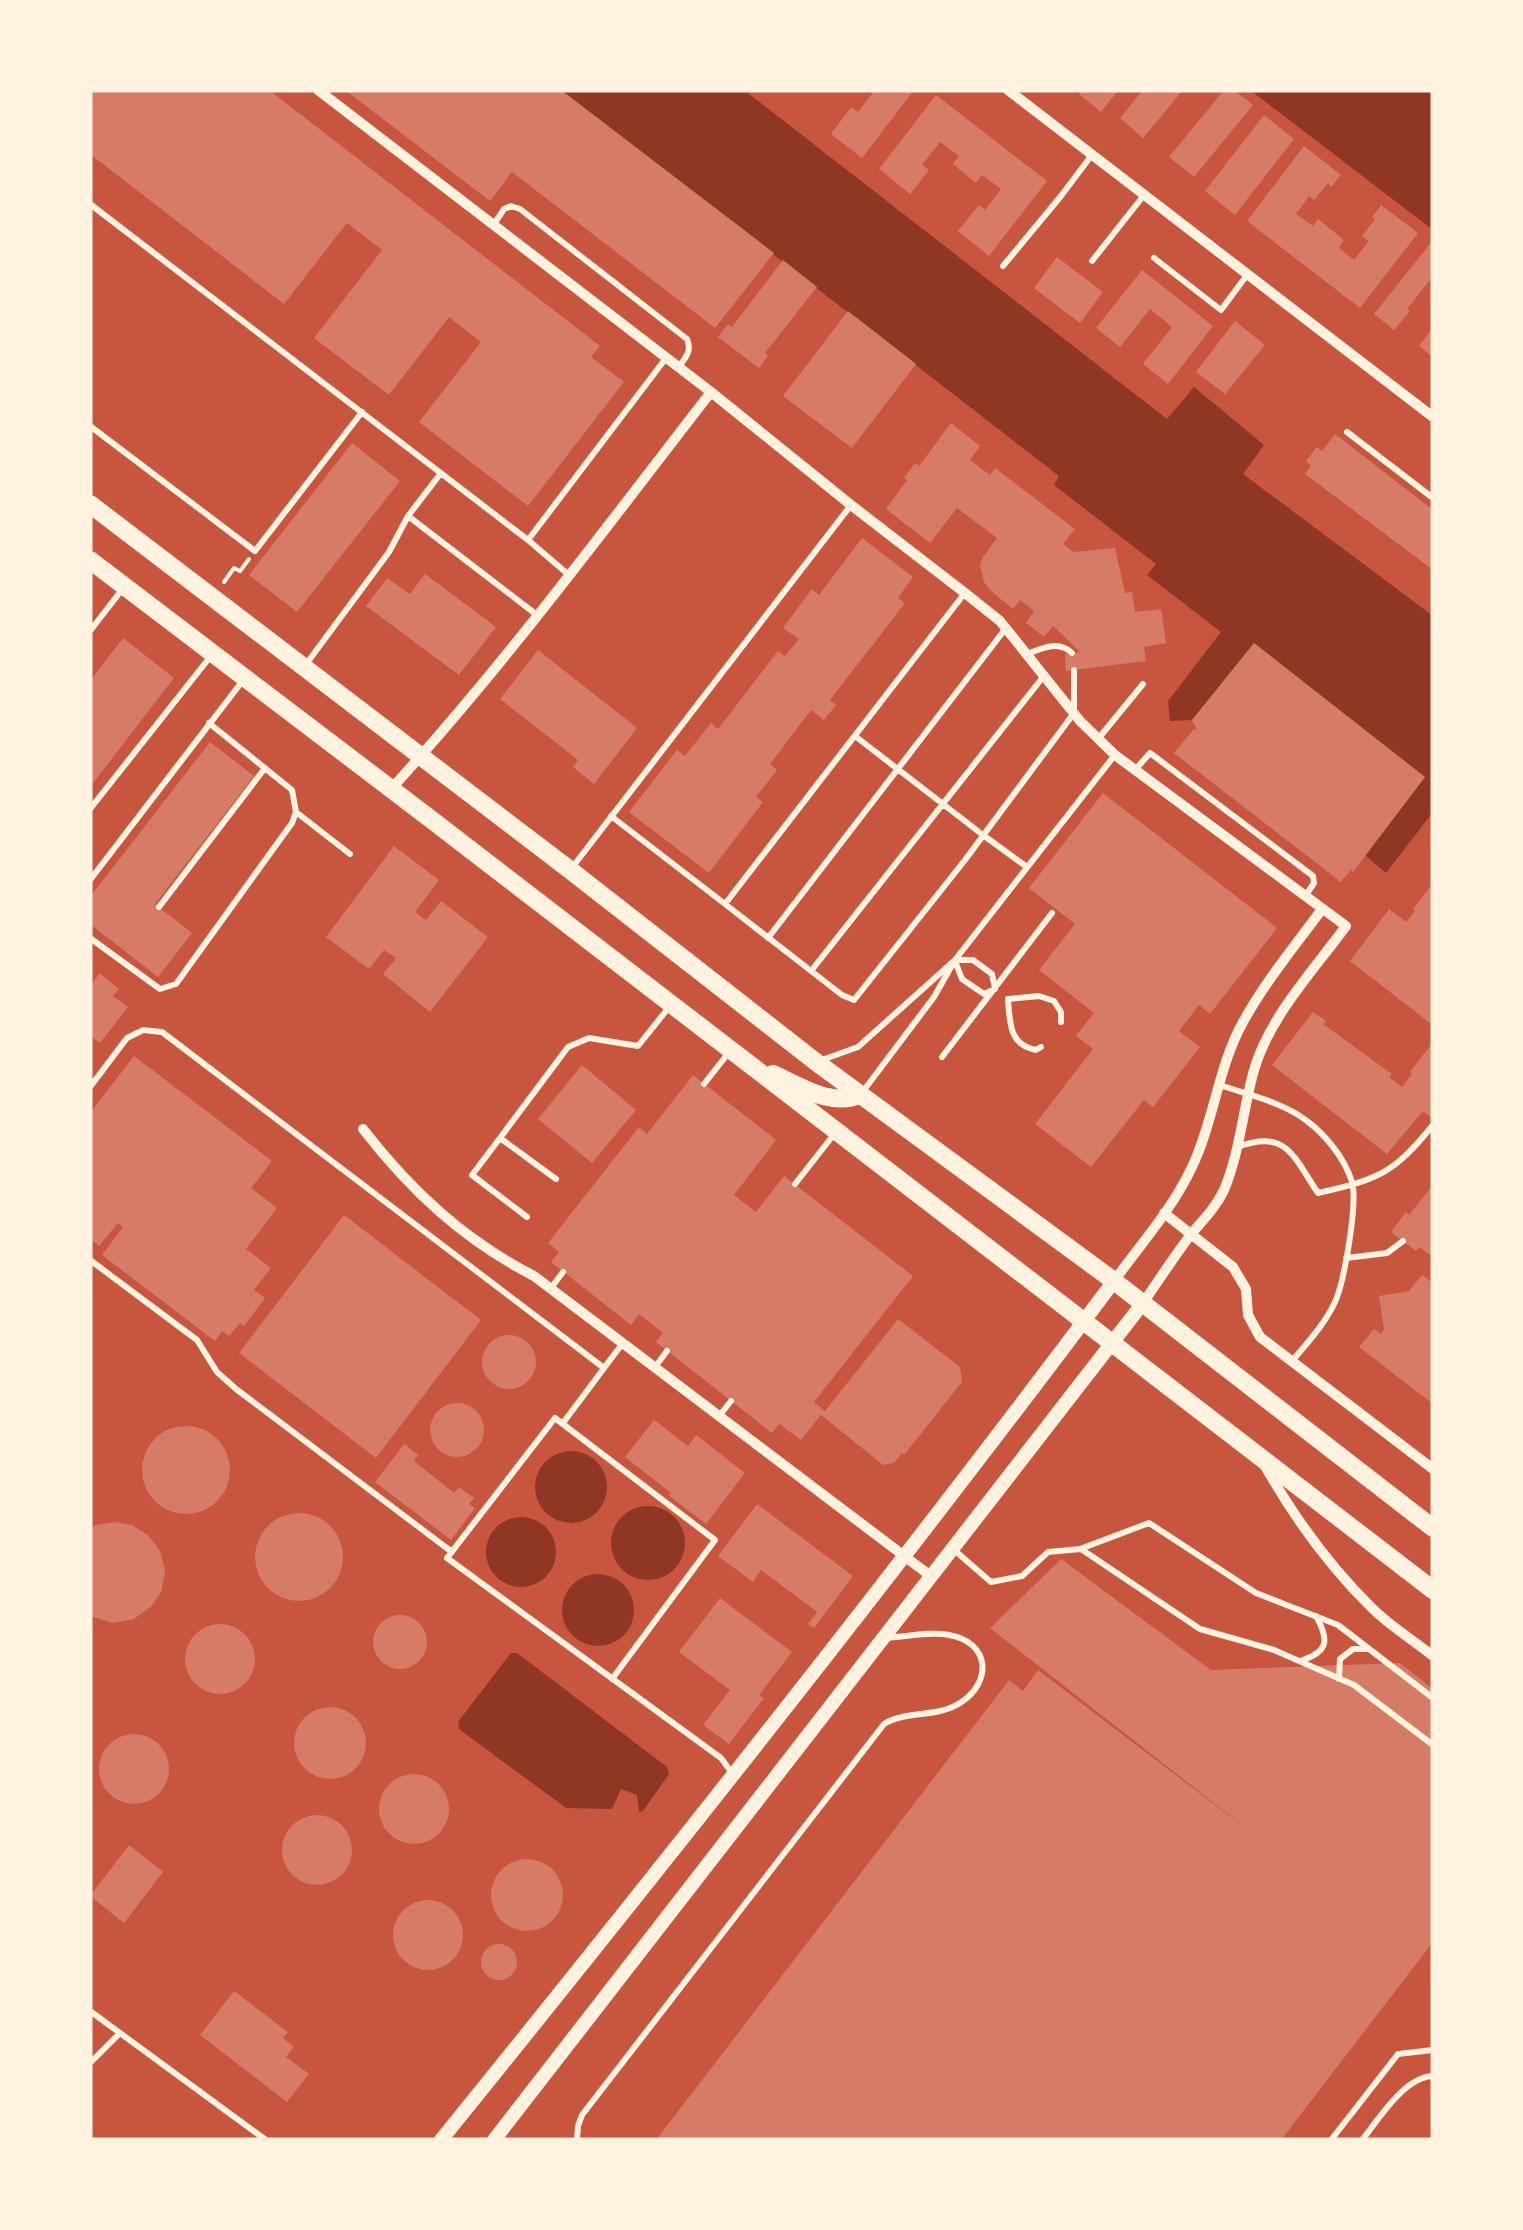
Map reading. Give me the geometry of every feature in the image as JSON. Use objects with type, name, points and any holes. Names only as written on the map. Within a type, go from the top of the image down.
[{"type":"main road","points":[[90,504],[816,1062],[1114,1281],[1433,1528]]},
{"type":"main road","points":[[90,560],[1433,1590]]},
{"type":"main road","points":[[736,1054],[816,1094],[836,1099],[860,1095]]},
{"type":"street","points":[[318,90],[965,592],[1006,628],[1074,713],[1115,755],[1346,926],[1268,1038],[1255,1066],[1237,1148],[1213,1210],[497,2138]]},
{"type":"street","points":[[1008,90],[1433,416]]},
{"type":"street","points":[[391,788],[538,616],[711,392]]},
{"type":"street","points":[[441,2140],[734,1774],[1164,1213],[1192,1169],[1242,1024],[1322,909]]},
{"type":"street","points":[[363,1129],[391,1165],[465,1234],[551,1288],[932,1577]]},
{"type":"street","points":[[1164,1213],[1233,1268],[1246,1289],[1248,1315],[1260,1336],[1433,1469]]},
{"type":"street","points":[[1259,1457],[1298,1520],[1338,1571],[1374,1610],[1433,1656]]},
{"type":"lane","points":[[1003,266],[1092,154]]},
{"type":"lane","points":[[1092,261],[1144,195]]},
{"type":"lane","points":[[90,204],[570,575]]},
{"type":"lane","points":[[493,225],[504,209],[520,209],[687,339],[689,352],[679,368]]},
{"type":"lane","points":[[1154,258],[1221,310],[1248,274]]},
{"type":"lane","points":[[528,540],[666,358]]},
{"type":"lane","points":[[90,426],[255,551],[362,412]]},
{"type":"lane","points":[[1348,432],[1433,498]]},
{"type":"lane","points":[[304,668],[441,473]]},
{"type":"lane","points":[[570,870],[851,505]]},
{"type":"lane","points":[[408,516],[538,616]]},
{"type":"lane","points":[[90,631],[125,586]]},
{"type":"lane","points":[[725,904],[965,592]]},
{"type":"lane","points":[[768,938],[1006,628]]},
{"type":"lane","points":[[1027,654],[1057,645],[1072,653]]},
{"type":"lane","points":[[90,809],[213,653]]},
{"type":"lane","points":[[611,816],[842,996],[854,1000],[1074,713],[1074,670]]},
{"type":"lane","points":[[811,971],[1044,676]]},
{"type":"lane","points":[[90,880],[245,678]]},
{"type":"lane","points":[[1098,738],[1143,684]]},
{"type":"lane","points":[[90,938],[160,990],[176,984],[292,823],[296,812],[292,790],[209,723]]},
{"type":"lane","points":[[855,736],[1027,867]]},
{"type":"lane","points":[[1135,770],[1150,753],[1313,876],[1314,883],[1305,896]]},
{"type":"lane","points":[[860,1095],[934,997],[955,960],[1115,755]]},
{"type":"lane","points":[[159,907],[265,768]]},
{"type":"lane","points":[[296,812],[350,854]]},
{"type":"lane","points":[[942,1057],[1052,913]]},
{"type":"lane","points":[[119,959],[125,951]]},
{"type":"lane","points":[[955,960],[962,979],[984,994],[995,989]]},
{"type":"lane","points":[[816,1062],[858,1048],[955,960],[973,960],[992,974],[995,989],[1008,1000],[1010,1032],[1023,1048],[1041,1047]]},
{"type":"lane","points":[[1008,1000],[1039,996],[1054,1001],[1061,1012],[1060,1022]]},
{"type":"lane","points":[[527,1217],[472,1175],[568,1047],[589,1038],[638,1046],[671,1004]]},
{"type":"lane","points":[[91,1082],[127,1038],[143,1030],[162,1032],[604,1368]]},
{"type":"lane","points":[[704,1084],[736,1054]]},
{"type":"lane","points":[[1220,1085],[1306,1120],[1338,1152],[1353,1185],[1346,1258],[1335,1303],[1292,1361]]},
{"type":"lane","points":[[1237,1148],[1255,1140],[1281,1145],[1291,1153],[1318,1193],[1383,1174],[1408,1155],[1433,1125]]},
{"type":"lane","points":[[796,1184],[836,1132]]},
{"type":"lane","points":[[500,1138],[556,1179]]},
{"type":"lane","points":[[1346,1258],[1387,1253],[1403,1241]]},
{"type":"lane","points":[[90,1260],[197,1340],[218,1372],[236,1389],[452,1552]]},
{"type":"lane","points":[[551,1288],[563,1272]]},
{"type":"lane","points":[[563,1424],[623,1343]]},
{"type":"lane","points":[[655,1367],[667,1352]]},
{"type":"lane","points":[[720,1416],[731,1402]]},
{"type":"lane","points":[[612,1678],[715,1540],[556,1418],[447,1558],[720,1758],[734,1774]]},
{"type":"lane","points":[[953,1549],[991,1582],[1022,1576],[1048,1552],[1080,1549],[1148,1523],[1256,1593],[1338,1625],[1433,1698]]},
{"type":"lane","points":[[1080,1549],[1200,1630],[1274,1650],[1354,1685],[1433,1745]]},
{"type":"lane","points":[[1298,1661],[1315,1656],[1324,1645],[1326,1634],[1316,1616]]},
{"type":"lane","points":[[577,2140],[582,2115],[884,1724],[894,1718],[946,1710],[960,1703],[973,1692],[983,1674],[981,1656],[960,1638],[946,1634],[884,1638]]},
{"type":"lane","points":[[1340,1679],[1340,1658],[1353,1650],[1370,1649]]},
{"type":"lane","points":[[90,2011],[266,2140]]},
{"type":"lane","points":[[90,2063],[120,2033]]},
{"type":"lane","points":[[1330,2140],[1398,2054],[1433,2050]]},
{"type":"lane","points":[[1362,2140],[1410,2084],[1433,2076]]},
{"type":"path","points":[[224,582],[234,568],[240,572],[255,551]]},
{"type":"shaded area","points":[[561,90],[744,90],[1167,419],[1194,387],[1264,445],[1243,474],[1433,616],[1433,812],[1386,873],[1365,855],[1425,777],[1254,644],[1192,720],[1170,721],[1168,701],[1221,632],[1147,575],[1156,564],[1054,485],[1059,476]]},
{"type":"shaded area","points":[[1250,90],[1433,90],[1433,230]]},
{"type":"shaded area","points":[[571,1451],[596,1462],[607,1487],[596,1512],[571,1523],[546,1512],[535,1487],[546,1462]]},
{"type":"shaded area","points":[[648,1506],[674,1517],[685,1543],[674,1569],[648,1580],[622,1569],[611,1543],[622,1517]]},
{"type":"shaded area","points":[[521,1517],[546,1527],[556,1552],[546,1577],[521,1587],[496,1577],[486,1552],[496,1527]]},
{"type":"shaded area","points":[[598,1574],[612,1576],[624,1584],[632,1596],[632,1624],[624,1636],[612,1644],[598,1646],[584,1644],[572,1636],[564,1624],[562,1610],[564,1596],[572,1584],[584,1576]]},
{"type":"shaded area","points":[[511,1653],[517,1653],[667,1767],[669,1774],[643,1811],[639,1812],[637,1795],[621,1789],[612,1809],[566,1808],[459,1729],[458,1722]]},
{"type":"building","points":[[90,90],[269,90],[600,346],[591,357],[624,382],[528,506],[419,422],[481,342],[449,317],[389,395],[314,338],[382,250],[347,223],[284,304],[90,154]]},
{"type":"building","points":[[345,90],[561,90],[774,253],[715,328],[512,172],[490,201]]},
{"type":"building","points":[[875,90],[914,90],[862,158],[831,134],[851,107],[858,112]]},
{"type":"building","points":[[1082,90],[1119,90],[1101,112],[1079,94]]},
{"type":"building","points":[[1143,90],[1183,90],[1143,138],[1120,118]]},
{"type":"building","points":[[1224,90],[1234,90],[1253,105],[1194,177],[1169,157]]},
{"type":"building","points":[[936,95],[1047,181],[989,256],[958,231],[979,205],[985,210],[1001,189],[982,175],[976,183],[953,164],[959,156],[940,142],[922,165],[929,170],[910,194],[879,169]]},
{"type":"building","points":[[1264,115],[1294,139],[1235,215],[1205,191]]},
{"type":"building","points":[[1304,146],[1341,175],[1314,200],[1309,196],[1296,214],[1313,226],[1318,219],[1344,240],[1339,248],[1354,260],[1369,241],[1362,236],[1381,205],[1418,233],[1360,308],[1247,221]]},
{"type":"building","points":[[1433,240],[1433,276],[1394,330],[1374,314]]},
{"type":"building","points":[[1057,257],[1103,292],[1080,323],[1034,288]]},
{"type":"building","points":[[783,260],[817,287],[765,353],[768,356],[759,368],[718,337],[728,324],[732,327]]},
{"type":"building","points":[[1142,270],[1213,326],[1168,384],[1143,364],[1172,327],[1150,309],[1120,347],[1096,328]]},
{"type":"building","points":[[848,311],[916,364],[852,448],[783,396]]},
{"type":"building","points":[[1235,321],[1265,345],[1225,394],[1196,372]]},
{"type":"building","points":[[1433,327],[1433,357],[1419,346]]},
{"type":"building","points":[[951,423],[980,446],[970,460],[990,475],[995,468],[1075,529],[1063,544],[1074,552],[1115,548],[1125,593],[1132,592],[1135,612],[1161,609],[1166,643],[1144,647],[1146,661],[1066,671],[1065,654],[1080,652],[1053,626],[1044,637],[1026,623],[1034,611],[1020,600],[1013,609],[984,582],[980,565],[997,538],[957,508],[930,543],[886,509],[915,463],[919,466]]},
{"type":"building","points":[[1335,434],[1433,510],[1433,570],[1305,474],[1311,466],[1306,461],[1317,447],[1322,451]]},
{"type":"building","points":[[352,443],[400,481],[297,612],[249,575]]},
{"type":"building","points":[[862,538],[913,577],[898,598],[905,603],[830,700],[836,705],[824,720],[811,710],[770,764],[777,770],[756,797],[763,802],[709,873],[629,812],[677,750],[685,756],[711,723],[718,729],[778,651],[785,656],[799,639],[783,628],[812,589],[819,595]]},
{"type":"building","points":[[425,574],[496,627],[459,675],[366,606],[387,578],[410,594]]},
{"type":"building","points":[[123,638],[174,678],[90,787],[90,681]]},
{"type":"building","points":[[1254,643],[1425,777],[1353,872],[1341,882],[1174,753],[1197,730],[1192,720]]},
{"type":"building","points":[[538,650],[637,728],[594,784],[573,767],[578,760],[500,699]]},
{"type":"building","points":[[210,742],[254,776],[155,904],[192,933],[158,977],[90,924],[90,897]]},
{"type":"building","points":[[1103,793],[1277,928],[1210,1014],[1199,1005],[1179,1031],[1200,1047],[1153,1107],[1144,1100],[1091,1167],[1035,1124],[1093,1049],[1076,1036],[1094,1013],[1039,970],[1075,924],[1029,888]]},
{"type":"building","points":[[394,846],[439,880],[415,912],[426,920],[441,901],[488,937],[430,1012],[383,974],[396,958],[384,950],[369,969],[326,937]]},
{"type":"building","points":[[1433,883],[1430,1023],[1350,961],[1389,909],[1406,922]]},
{"type":"building","points":[[100,973],[119,989],[113,996],[128,1007],[100,1043],[90,1036],[90,986]]},
{"type":"building","points":[[1313,1012],[1326,1021],[1323,1024],[1392,1074],[1389,1077],[1402,1087],[1433,1042],[1433,1119],[1423,1111],[1387,1154],[1272,1065]]},
{"type":"building","points":[[134,1056],[272,1161],[251,1188],[277,1208],[246,1249],[271,1268],[254,1290],[265,1298],[244,1326],[240,1323],[229,1336],[222,1331],[215,1341],[102,1255],[123,1227],[118,1223],[99,1246],[90,1239],[90,1113]]},
{"type":"building","points":[[582,1065],[636,1110],[592,1163],[538,1119]]},
{"type":"building","points":[[693,1075],[776,1140],[734,1195],[756,1212],[784,1176],[913,1276],[814,1402],[825,1411],[898,1319],[960,1367],[962,1382],[894,1463],[883,1465],[821,1415],[801,1440],[779,1424],[772,1433],[656,1342],[663,1333],[639,1314],[631,1325],[551,1262],[559,1252],[548,1243],[639,1127],[647,1134]]},
{"type":"building","points":[[1433,1185],[1433,1257],[1419,1247],[1416,1251],[1391,1232]]},
{"type":"building","points":[[344,1215],[481,1320],[376,1458],[239,1353]]},
{"type":"building","points":[[1422,1275],[1433,1283],[1433,1404],[1359,1347],[1374,1329],[1381,1334],[1384,1329],[1379,1296],[1409,1291]]},
{"type":"building","points":[[509,1335],[528,1343],[536,1362],[528,1381],[509,1389],[490,1381],[482,1362],[490,1343]]},
{"type":"building","points":[[457,1403],[476,1411],[484,1430],[476,1449],[457,1457],[438,1449],[430,1430],[438,1411]]},
{"type":"building","points":[[654,1420],[688,1446],[696,1435],[745,1473],[706,1524],[625,1457]]},
{"type":"building","points":[[186,1426],[211,1433],[223,1445],[230,1470],[223,1495],[211,1507],[186,1514],[161,1507],[149,1495],[142,1470],[149,1445],[161,1433]]},
{"type":"building","points":[[404,1444],[418,1455],[414,1461],[454,1493],[459,1487],[474,1498],[469,1504],[475,1508],[451,1540],[375,1482]]},
{"type":"building","points":[[757,1504],[853,1576],[814,1628],[808,1624],[817,1612],[761,1570],[753,1582],[718,1556]]},
{"type":"building","points":[[299,1513],[316,1516],[330,1526],[340,1540],[340,1574],[330,1588],[316,1598],[299,1601],[282,1598],[268,1588],[258,1574],[255,1557],[258,1540],[268,1526],[282,1516]]},
{"type":"building","points":[[114,1522],[132,1525],[149,1536],[160,1551],[165,1570],[162,1590],[152,1606],[134,1619],[113,1623],[90,1616],[90,1529]]},
{"type":"building","points":[[1061,1559],[1211,1670],[1400,1663],[1433,1689],[1433,1942],[1281,2140],[656,2140],[1009,1680],[1023,1691],[1038,1670],[1261,1840],[990,1628]]},
{"type":"building","points":[[720,1598],[792,1652],[729,1744],[703,1725],[730,1690],[679,1652]]},
{"type":"building","points":[[400,1615],[419,1623],[427,1642],[419,1661],[400,1669],[381,1661],[373,1642],[381,1623]]},
{"type":"building","points":[[220,1624],[245,1634],[255,1659],[245,1684],[220,1694],[195,1684],[185,1659],[195,1634]]},
{"type":"building","points":[[330,1707],[355,1718],[366,1743],[355,1768],[330,1779],[305,1768],[294,1743],[305,1718]]},
{"type":"building","points":[[134,1734],[159,1744],[169,1769],[159,1794],[134,1804],[109,1794],[99,1769],[109,1744]]},
{"type":"building","points":[[414,1774],[439,1784],[449,1809],[439,1834],[414,1844],[389,1834],[379,1809],[389,1784]]},
{"type":"building","points":[[317,1815],[342,1825],[352,1850],[342,1875],[317,1885],[292,1875],[282,1850],[292,1825]]},
{"type":"building","points":[[129,1845],[163,1872],[124,1923],[90,1896]]},
{"type":"building","points":[[527,1859],[552,1870],[563,1895],[552,1920],[527,1931],[502,1920],[491,1895],[502,1870]]},
{"type":"building","points":[[428,1900],[453,1910],[463,1935],[453,1960],[428,1970],[403,1960],[393,1935],[403,1910]]},
{"type":"building","points":[[499,1944],[512,1949],[517,1962],[512,1975],[499,1980],[486,1975],[481,1962],[486,1949]]},
{"type":"building","points":[[234,1991],[288,2032],[283,2038],[294,2047],[286,2057],[309,2074],[287,2102],[200,2035]]}]
